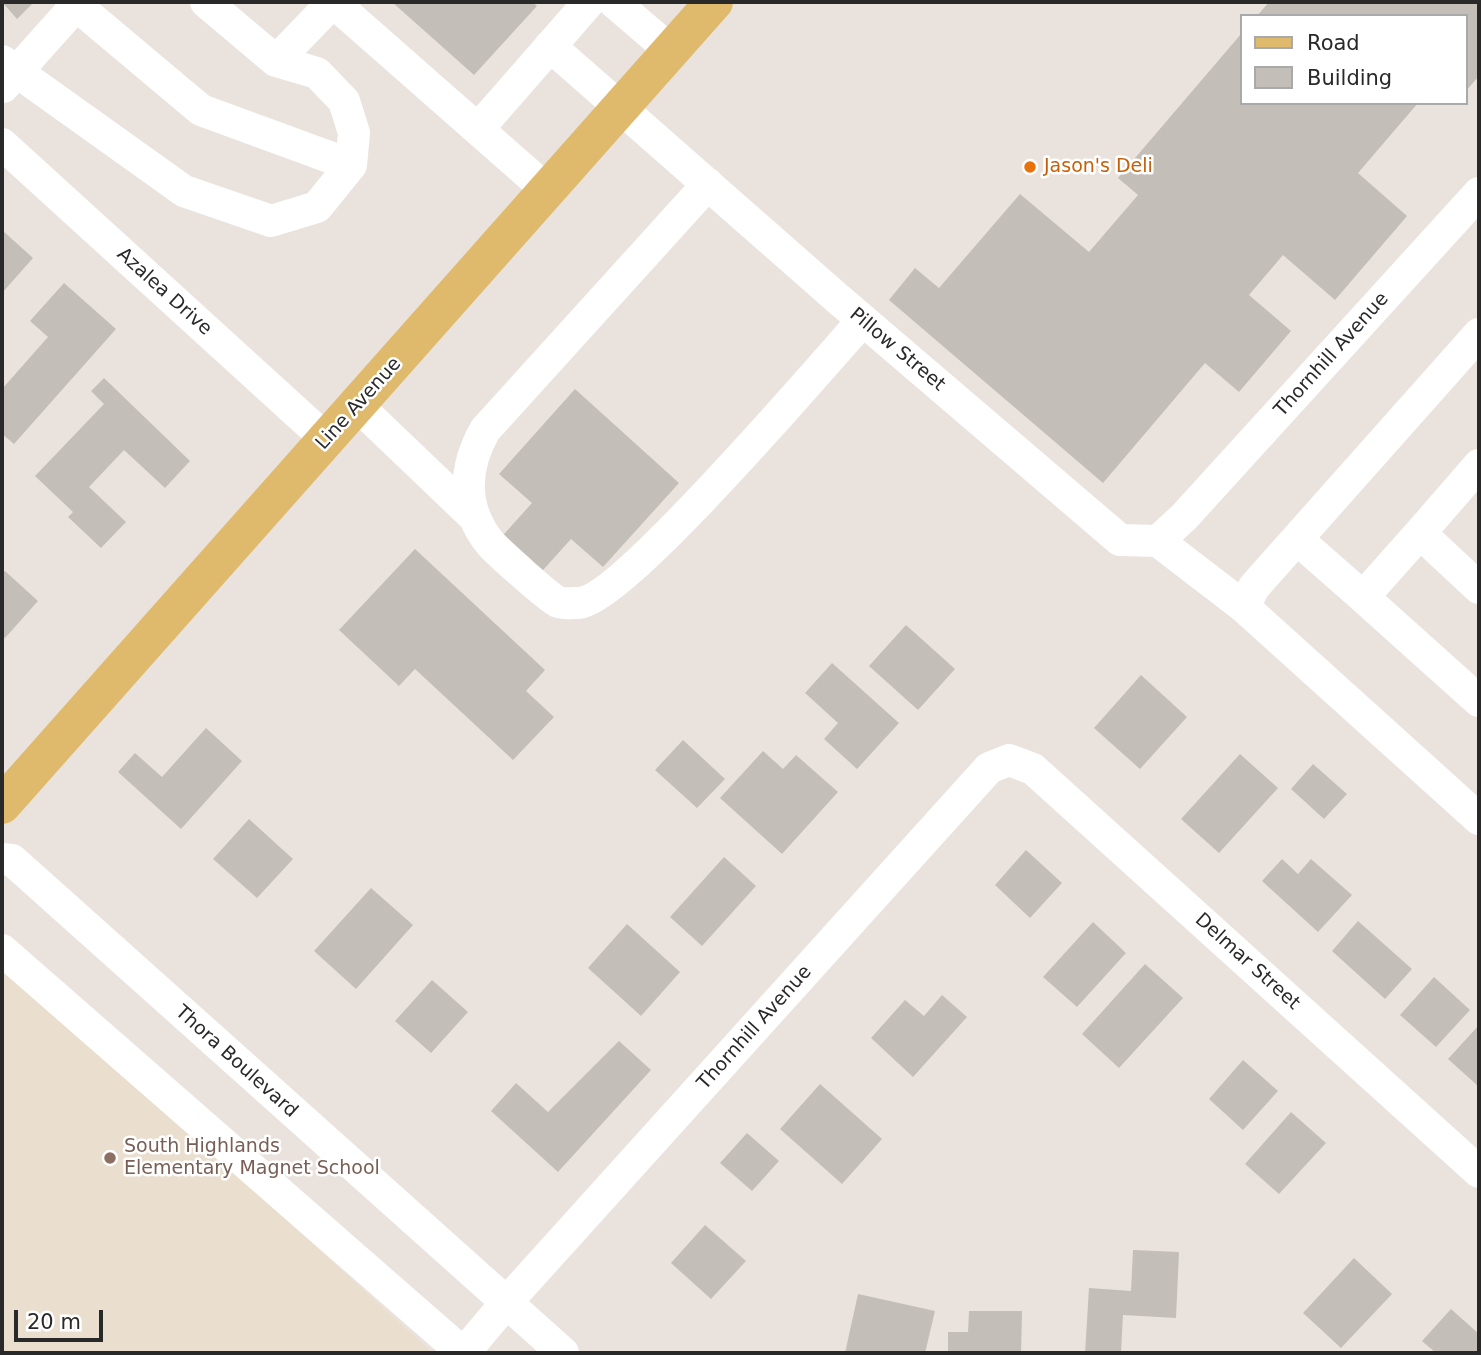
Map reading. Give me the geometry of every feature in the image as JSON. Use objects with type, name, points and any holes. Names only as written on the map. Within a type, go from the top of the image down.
[{"type":"main road","name":"Line Avenue","points":[[2,804],[714,2]]},
{"type":"street","points":[[206,2],[276,61],[317,73],[344,102],[354,132],[351,165],[317,207],[271,221],[184,191],[6,74],[78,3],[201,110],[351,165]]},
{"type":"street","points":[[276,61],[333,2],[548,191]]},
{"type":"street","points":[[478,129],[589,2]]},
{"type":"street","points":[[614,2],[671,51]]},
{"type":"street","name":"Pillow Street","points":[[550,46],[1120,540],[1158,541]]},
{"type":"street","name":"Azalea Drive","points":[[2,145],[327,440]]},
{"type":"street","points":[[471,514],[469,495],[472,465],[476,445],[485,430],[708,184]]},
{"type":"street","name":"Thornhill Avenue","points":[[1158,541],[1184,517],[1479,193]]},
{"type":"street","points":[[357,405],[471,514],[491,544],[559,602],[583,603],[648,555],[863,320]]},
{"type":"street","points":[[1244,607],[1254,587],[1479,334]]},
{"type":"street","points":[[1363,597],[1479,465]]},
{"type":"street","points":[[1419,533],[1479,588]]},
{"type":"street","points":[[1297,539],[1479,701]]},
{"type":"street","points":[[1158,541],[1244,607],[1479,819]]},
{"type":"street","name":"Thornhill Avenue","points":[[464,1353],[505,1304],[989,768],[1010,760]]},
{"type":"street","name":"Delmar Street","points":[[1010,760],[1033,769],[1479,1172]]},
{"type":"street","name":"Thora Boulevard","points":[[2,859],[12,860],[505,1304],[564,1353]]},
{"type":"street","points":[[2,950],[464,1353]]},
{"type":"shaded area","name":"South Highlands Elementary Magnet School","points":[[2,962],[433,1353],[2,1353]]},
{"type":"building","points":[[2,2],[34,2],[17,19]]},
{"type":"building","points":[[392,2],[532,2],[537,6],[474,75]]},
{"type":"building","points":[[1269,2],[1479,2],[1479,76],[1467,90],[1467,14],[1259,14]]},
{"type":"building","points":[[1240,35],[1240,105],[1416,105],[1358,173],[1407,216],[1335,300],[1283,255],[1249,295],[1291,331],[1239,392],[1205,363],[1103,483],[889,300],[915,268],[939,288],[1020,194],[1089,252],[1138,195],[1118,178]]},
{"type":"building","points":[[2,230],[33,258],[2,293]]},
{"type":"building","points":[[64,283],[116,329],[14,444],[2,434],[2,389],[48,337],[30,321]]},
{"type":"building","points":[[104,378],[190,461],[165,488],[124,450],[89,487],[126,522],[101,548],[68,517],[73,512],[35,476],[104,404],[91,391]]},
{"type":"building","points":[[575,389],[679,483],[603,567],[571,539],[535,579],[496,543],[532,503],[499,474]]},
{"type":"building","points":[[415,549],[545,670],[526,691],[554,717],[513,760],[415,669],[399,686],[339,630]]},
{"type":"building","points":[[5,571],[38,601],[5,638],[2,635],[2,574]]},
{"type":"building","points":[[906,625],[955,669],[918,710],[869,666]]},
{"type":"building","points":[[832,663],[899,723],[857,769],[824,739],[838,723],[805,693]]},
{"type":"building","points":[[1141,675],[1187,717],[1140,769],[1094,728]]},
{"type":"building","points":[[206,728],[242,761],[181,829],[118,772],[135,753],[162,777]]},
{"type":"building","points":[[683,740],[725,779],[697,808],[655,770]]},
{"type":"building","points":[[763,751],[783,769],[796,755],[838,792],[782,854],[720,798]]},
{"type":"building","points":[[1240,754],[1278,788],[1219,853],[1181,819]]},
{"type":"building","points":[[1313,764],[1347,794],[1324,819],[1291,789]]},
{"type":"building","points":[[249,819],[293,859],[257,898],[213,859]]},
{"type":"building","points":[[1026,850],[1062,883],[1030,918],[995,885]]},
{"type":"building","points":[[724,857],[756,886],[702,946],[670,917]]},
{"type":"building","points":[[1282,859],[1298,874],[1311,859],[1352,895],[1318,932],[1262,881]]},
{"type":"building","points":[[371,888],[413,925],[356,989],[314,951]]},
{"type":"building","points":[[1358,921],[1412,969],[1385,999],[1332,951]]},
{"type":"building","points":[[1093,922],[1126,953],[1077,1007],[1043,977]]},
{"type":"building","points":[[627,924],[680,972],[641,1016],[588,968]]},
{"type":"building","points":[[1145,964],[1183,998],[1119,1068],[1082,1034]]},
{"type":"building","points":[[1434,977],[1470,1010],[1436,1047],[1400,1015]]},
{"type":"building","points":[[432,980],[468,1012],[431,1053],[395,1021]]},
{"type":"building","points":[[942,995],[967,1017],[913,1077],[871,1038],[905,1000],[924,1016]]},
{"type":"building","points":[[1479,1025],[1479,1084],[1478,1086],[1448,1059]]},
{"type":"building","points":[[619,1041],[651,1070],[558,1172],[491,1111],[516,1083],[548,1112]]},
{"type":"building","points":[[1243,1060],[1278,1091],[1243,1130],[1209,1099]]},
{"type":"building","points":[[820,1084],[882,1139],[842,1184],[780,1129]]},
{"type":"building","points":[[1291,1112],[1326,1143],[1279,1194],[1245,1164]]},
{"type":"building","points":[[747,1133],[779,1161],[752,1191],[720,1163]]},
{"type":"building","points":[[705,1225],[746,1261],[711,1299],[671,1263]]},
{"type":"building","points":[[1133,1250],[1179,1252],[1176,1318],[1123,1315],[1121,1353],[1085,1353],[1089,1288],[1131,1291]]},
{"type":"building","points":[[1354,1258],[1392,1294],[1341,1348],[1303,1313]]},
{"type":"building","points":[[858,1294],[935,1311],[925,1353],[845,1353]]},
{"type":"building","points":[[1451,1309],[1479,1334],[1479,1353],[1436,1353],[1422,1341]]},
{"type":"building","points":[[969,1311],[1022,1311],[1021,1353],[948,1353],[948,1332],[968,1332]]},
{"type":"place","name":"Jason's Deli","points":[[1030,167]]},
{"type":"place","name":"South Highlands Elementary Magnet School","points":[[110,1158]]}]
